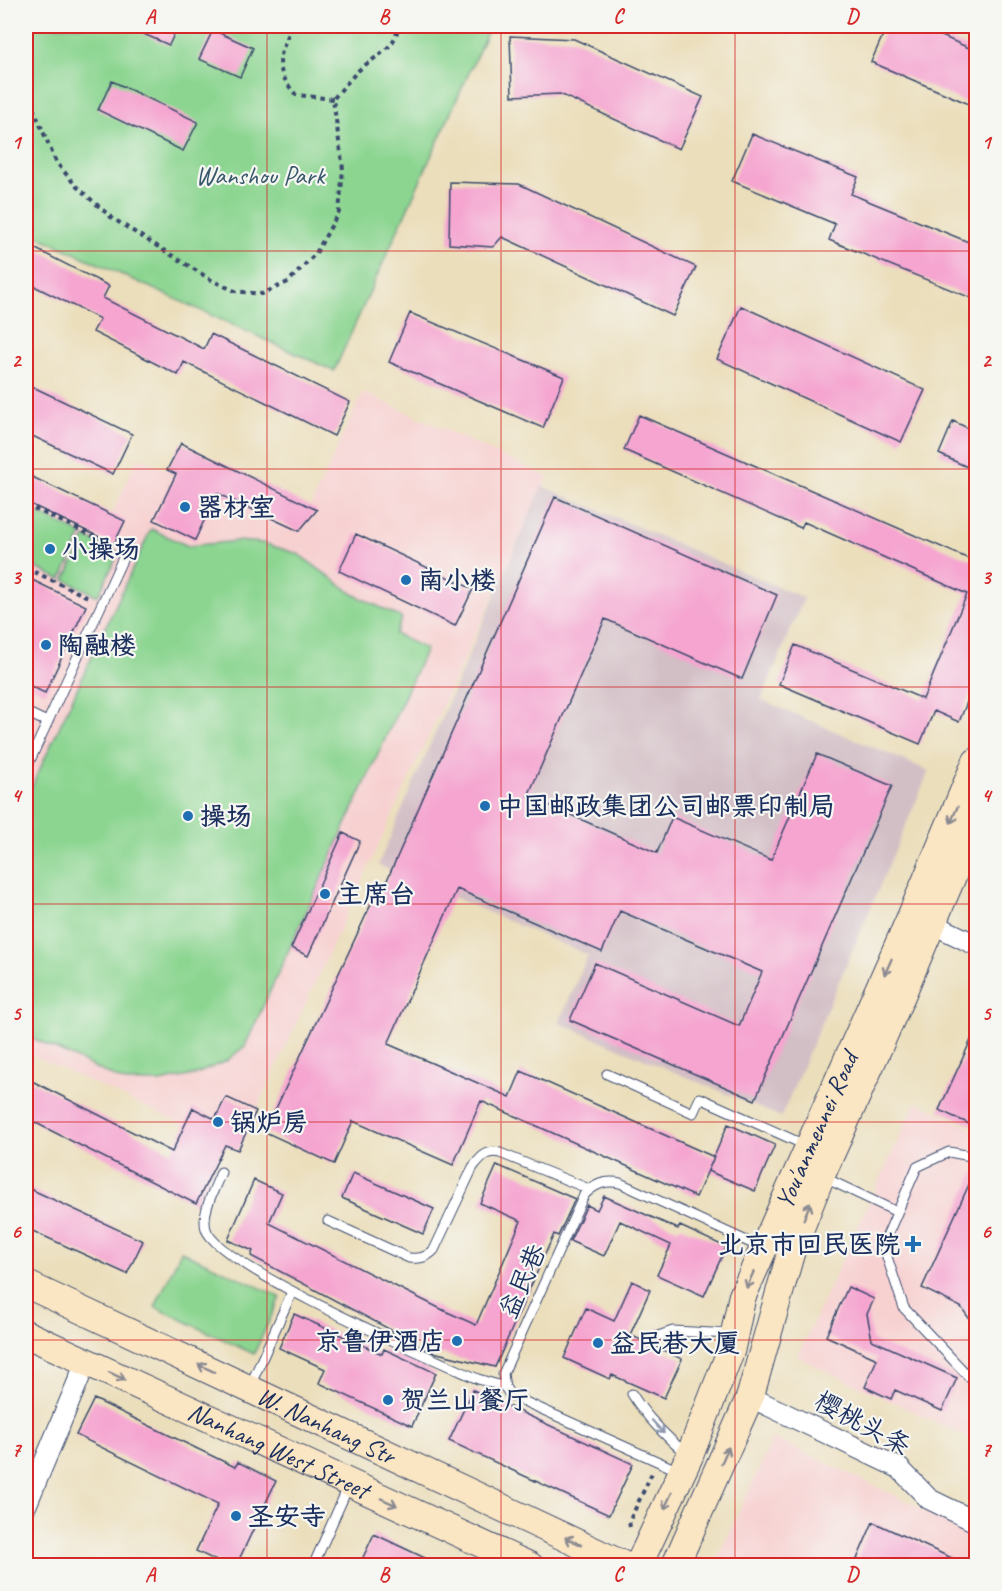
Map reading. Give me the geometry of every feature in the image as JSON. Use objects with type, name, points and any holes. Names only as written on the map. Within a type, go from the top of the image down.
[{"type":"main road","name":"You'anmennei Road","points":[[675,1566],[750,1396],[791,1252],[922,919],[976,762]]},
{"type":"main road","name":"You'anmennei Road","points":[[638,1566],[685,1464],[731,1350],[742,1297],[809,1147],[922,919],[976,821]]},
{"type":"main road","name":"W. Nanhang Str","points":[[26,1284],[626,1566]]},
{"type":"main road","name":"Nanhang West Street","points":[[26,1335],[530,1566]]},
{"type":"street","points":[[922,919],[976,945]]},
{"type":"street","points":[[26,1506],[86,1362]]},
{"type":"street","name":"樱桃头条","points":[[750,1396],[899,1468],[929,1499],[976,1522]]},
{"type":"lane","points":[[26,769],[127,549]]},
{"type":"lane","points":[[26,712],[47,722]]},
{"type":"lane","points":[[607,1074],[693,1113],[700,1098],[809,1147]]},
{"type":"lane","points":[[328,1221],[409,1258],[418,1259],[428,1256],[434,1251],[473,1167],[482,1155],[491,1151],[589,1189],[599,1183],[609,1181],[620,1183],[764,1248]]},
{"type":"lane","points":[[971,1379],[904,1308],[883,1245],[917,1167],[949,1152],[976,1157]]},
{"type":"lane","points":[[222,1172],[205,1216],[206,1231],[218,1246],[292,1292],[478,1379],[504,1387],[510,1395],[685,1464]]},
{"type":"lane","points":[[821,1176],[897,1212]]},
{"type":"lane","name":"益民巷","points":[[504,1387],[503,1374],[584,1195],[589,1189]]},
{"type":"lane","points":[[249,1388],[292,1292]]},
{"type":"lane","points":[[658,1336],[673,1331],[734,1334]]},
{"type":"lane","points":[[632,1394],[668,1438],[685,1464]]},
{"type":"lane","points":[[313,1566],[350,1484]]},
{"type":"path","points":[[292,26],[279,57],[282,78],[296,95],[333,99]]},
{"type":"path","points":[[333,99],[359,70],[388,49],[397,34],[398,26]]},
{"type":"path","points":[[26,91],[56,162],[77,187],[112,218],[213,281],[236,291],[262,294],[288,282],[316,253],[339,212],[343,169],[333,99]]},
{"type":"path","points":[[26,505],[127,549]]},
{"type":"path","points":[[26,568],[102,603]]},
{"type":"shaded area","name":"操场","points":[[363,392],[548,477],[238,1150],[26,1052],[26,474],[112,514],[138,457],[299,531]]},
{"type":"shaded area","name":"中国邮政集团公司邮票印制局","points":[[542,486],[804,598],[761,700],[929,771],[781,1117],[559,1023],[588,955],[378,865]]},
{"type":"shaded area","name":"北京市回民医院","points":[[916,1102],[976,1131],[976,1441],[797,1357]]},
{"type":"shaded area","points":[[773,1438],[976,1534],[976,1565],[714,1566]]},
{"type":"green space","name":"Wanshou Park","points":[[26,26],[490,26],[334,371],[26,231]]},
{"type":"green space","name":"小操场","points":[[26,507],[82,534],[61,580],[26,563]]},
{"type":"green space","name":"操场","points":[[151,529],[188,546],[237,541],[263,543],[298,554],[353,594],[402,618],[395,634],[426,649],[245,1046],[226,1061],[194,1075],[160,1082],[125,1082],[26,1035],[26,799]]},
{"type":"green space","points":[[85,537],[119,552],[98,596],[65,580]]},
{"type":"green space","points":[[181,1251],[280,1297],[254,1354],[155,1307]]},
{"type":"building","points":[[125,26],[178,26],[169,45]]},
{"type":"building","points":[[887,26],[919,26],[976,51],[976,107],[871,62]]},
{"type":"building","points":[[213,30],[253,48],[240,77],[199,59]]},
{"type":"building","points":[[510,36],[574,39],[703,97],[679,149],[560,94],[512,96]]},
{"type":"building","points":[[112,81],[198,122],[183,151],[98,110]]},
{"type":"building","points":[[752,134],[858,177],[851,194],[976,245],[976,300],[829,240],[835,224],[732,181]]},
{"type":"building","points":[[450,182],[519,184],[696,267],[673,316],[502,237],[493,247],[449,244]]},
{"type":"building","points":[[26,244],[109,286],[103,298],[204,349],[211,334],[350,402],[334,436],[184,362],[178,375],[93,332],[100,319],[26,282]]},
{"type":"building","points":[[741,306],[925,390],[901,442],[717,359]]},
{"type":"building","points":[[410,313],[564,377],[543,428],[389,362]]},
{"type":"building","points":[[33,387],[132,434],[113,474],[26,433],[26,402]]},
{"type":"building","points":[[639,415],[976,562],[976,680],[959,722],[934,711],[920,744],[779,684],[795,645],[923,699],[967,594],[804,522],[801,528],[624,450]]},
{"type":"building","points":[[953,421],[976,432],[976,471],[939,454]]},
{"type":"building","points":[[181,443],[317,510],[299,531],[217,493],[195,540],[154,520],[176,474],[167,470]]},
{"type":"building","points":[[26,474],[125,521],[114,544],[26,502]]},
{"type":"building","name":"中国邮政集团公司邮票印制局","points":[[555,497],[777,595],[742,679],[605,619],[528,796],[657,853],[672,817],[771,860],[817,754],[892,786],[755,1100],[570,1020],[595,963],[739,1026],[762,972],[620,911],[602,952],[457,889],[388,1044],[510,1097],[521,1071],[714,1157],[696,1197],[481,1101],[453,1165],[353,1121],[334,1164],[265,1132],[380,885],[384,887]]},
{"type":"building","name":"南小楼","points":[[356,534],[473,589],[455,626],[339,571]]},
{"type":"building","name":"陶融楼","points":[[26,577],[86,606],[45,693],[26,684]]},
{"type":"building","name":"主席台","points":[[343,833],[360,841],[308,956],[291,948]]},
{"type":"building","points":[[976,1029],[976,1127],[939,1110]]},
{"type":"building","points":[[26,1078],[172,1152],[193,1108],[215,1119],[226,1097],[256,1111],[238,1150],[225,1145],[196,1204],[26,1118]]},
{"type":"building","points":[[728,1124],[775,1145],[755,1191],[708,1171]]},
{"type":"building","points":[[497,1165],[575,1199],[558,1236],[554,1234],[495,1367],[433,1352],[392,1333],[393,1331],[251,1256],[253,1251],[228,1240],[254,1180],[282,1193],[269,1223],[476,1325],[521,1221],[480,1203]]},
{"type":"building","points":[[976,1169],[976,1328],[961,1307],[922,1288]]},
{"type":"building","points":[[353,1173],[434,1209],[423,1234],[342,1198]]},
{"type":"building","points":[[26,1187],[143,1241],[127,1274],[26,1228]]},
{"type":"building","points":[[604,1196],[678,1229],[680,1226],[726,1247],[704,1296],[657,1275],[671,1245],[620,1221],[604,1256],[570,1241],[587,1205],[597,1210]]},
{"type":"building","points":[[632,1281],[650,1290],[630,1335],[682,1359],[664,1398],[612,1375],[610,1379],[564,1358],[586,1308],[614,1321]]},
{"type":"building","points":[[848,1287],[874,1299],[867,1314],[872,1340],[957,1378],[942,1411],[895,1390],[891,1399],[865,1387],[877,1359],[826,1336]]},
{"type":"building","points":[[294,1314],[382,1354],[384,1349],[436,1373],[412,1426],[319,1383],[325,1369],[279,1348]]},
{"type":"building","points":[[473,1390],[633,1464],[609,1515],[449,1441]]},
{"type":"building","points":[[94,1399],[235,1467],[238,1462],[276,1481],[236,1566],[227,1566],[196,1551],[218,1504],[76,1435]]},
{"type":"building","points":[[873,1522],[969,1566],[854,1566]]},
{"type":"building","points":[[374,1534],[442,1566],[359,1566]]},
{"type":"place","name":"器材室","points":[[185,507]]},
{"type":"place","name":"小操场","points":[[50,549]]},
{"type":"place","name":"南小楼","points":[[406,580]]},
{"type":"place","name":"陶融楼","points":[[46,645]]},
{"type":"place","name":"中国邮政集团公司邮票印制局","points":[[485,806]]},
{"type":"place","name":"操场","points":[[188,816]]},
{"type":"place","name":"主席台","points":[[325,894]]},
{"type":"place","name":"锅炉房","points":[[218,1122]]},
{"type":"place","name":"北京市回民医院","points":[[913,1244]]},
{"type":"place","name":"京鲁伊酒店","points":[[457,1341]]},
{"type":"place","name":"益民巷大厦","points":[[598,1343]]},
{"type":"place","name":"贺兰山餐厅","points":[[388,1400]]},
{"type":"place","name":"圣安寺","points":[[236,1516]]}]
